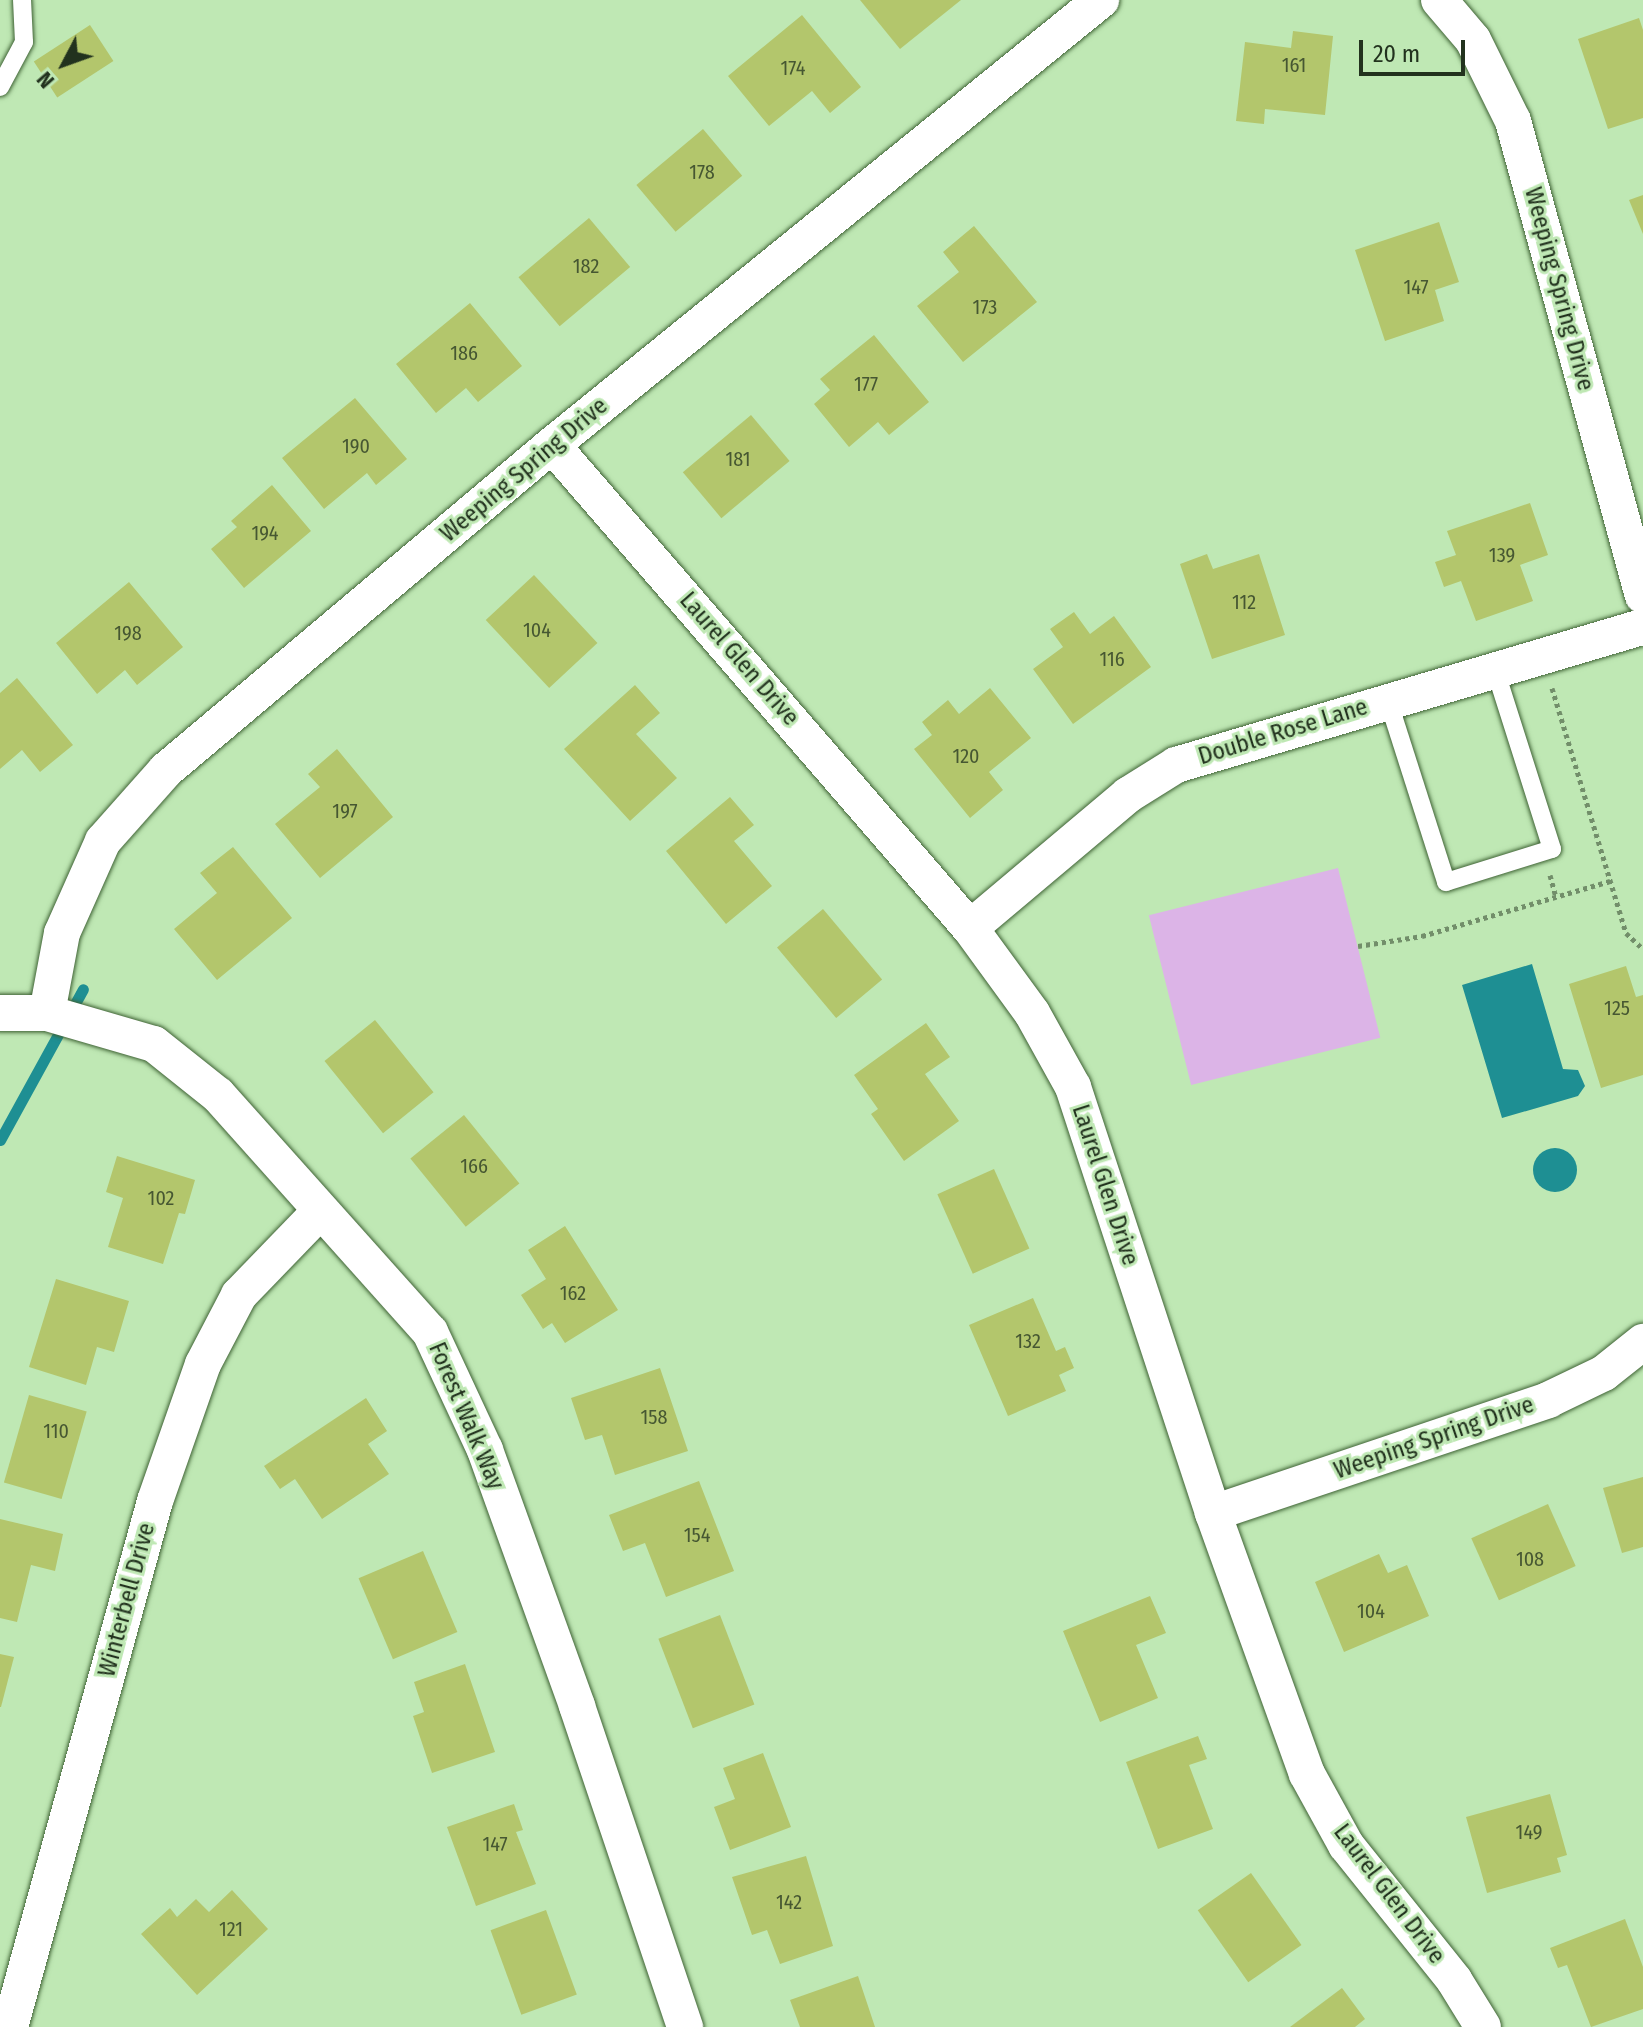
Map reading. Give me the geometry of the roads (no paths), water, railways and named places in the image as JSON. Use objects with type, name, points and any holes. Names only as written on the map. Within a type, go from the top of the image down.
[{"type":"street","name":"Weeping Spring Drive","points":[[47,1013],[62,933],[103,841],[155,782],[552,445],[1101,0]]},
{"type":"street","name":"Weeping Spring Drive","points":[[1439,0],[1473,40],[1513,121],[1643,595]]},
{"type":"street","name":"Laurel Glen Drive","points":[[552,445],[970,928],[1032,1013],[1073,1087],[1213,1513],[1307,1774],[1346,1845],[1454,1980],[1483,2027]]},
{"type":"street","name":"Double Rose Lane","points":[[970,928],[1128,795],[1176,765],[1643,627]]},
{"type":"street","name":"Forest Walk Way","points":[[0,1013],[47,1013],[154,1044],[218,1095],[430,1332],[485,1450],[577,1706],[685,2027]]},
{"type":"street","name":"Winterbell Drive","points":[[10,2027],[155,1501],[203,1364],[239,1295],[320,1211]]},
{"type":"street","name":"Weeping Spring Drive","points":[[1213,1513],[1548,1400],[1604,1373],[1643,1342]]},
{"type":"lane","points":[[0,87],[24,42],[22,0]]},
{"type":"lane","points":[[1388,700],[1446,882],[1552,849],[1495,669]]},
{"type":"water","points":[[1532,964],[1563,1069],[1578,1070],[1585,1086],[1578,1096],[1502,1118],[1462,985]]},
{"type":"water","points":[[1555,1148],[1571,1154],[1577,1170],[1571,1186],[1555,1192],[1539,1186],[1533,1170],[1539,1154]]},
{"type":"waterway","points":[[0,1140],[83,989]]}]
